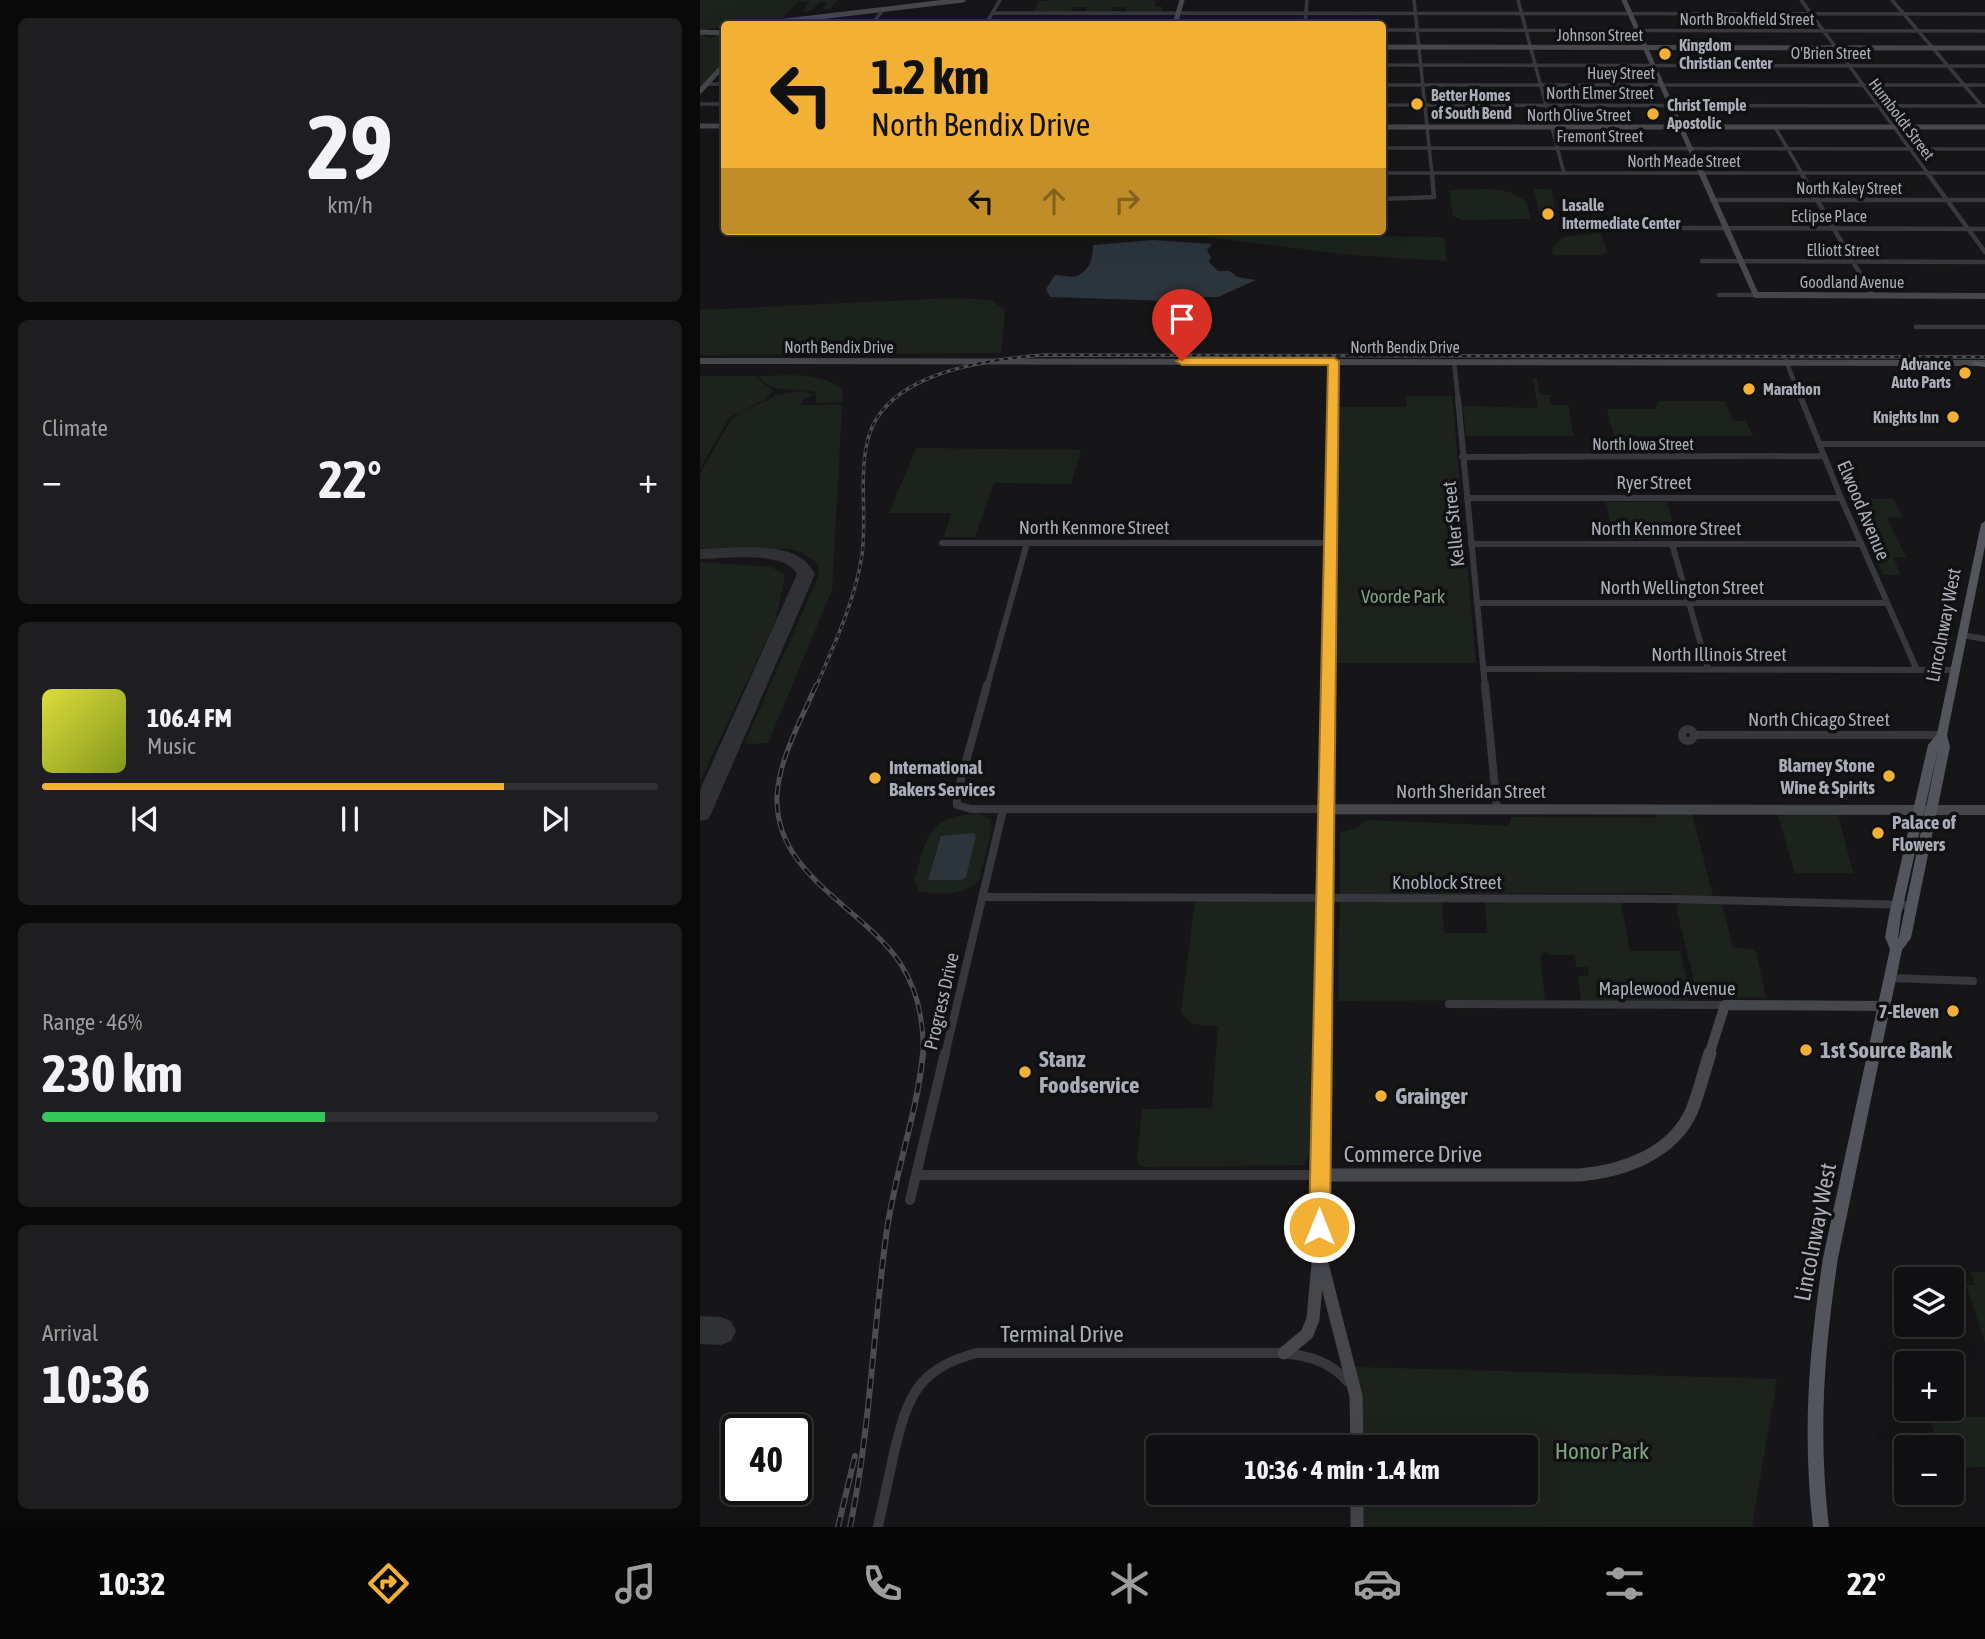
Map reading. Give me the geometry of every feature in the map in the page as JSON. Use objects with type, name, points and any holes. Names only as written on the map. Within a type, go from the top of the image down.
[{"type":"main road","name":"Lincolnway West","points":[[1821,1527],[1814,1453],[1817,1360],[1828,1277],[1896,949],[1905,938],[1945,747],[1942,735],[1985,524]]},
{"type":"main road","name":"Lincolnway West","points":[[1896,949],[1891,937],[1918,810],[1933,745],[1942,735]]},
{"type":"street","points":[[787,21],[963,0]]},
{"type":"street","points":[[988,21],[1000,0]]},
{"type":"street","points":[[1176,21],[1182,0]]},
{"type":"street","points":[[1306,21],[1307,0]]},
{"type":"street","points":[[1386,199],[1433,198],[1433,173],[1414,0]]},
{"type":"street","points":[[1518,0],[1564,173]]},
{"type":"street","points":[[1624,0],[1756,295]]},
{"type":"street","name":"Humboldt Street","points":[[1801,0],[1985,252]]},
{"type":"street","points":[[1892,0],[1984,107]]},
{"type":"street","points":[[874,21],[883,9]]},
{"type":"street","points":[[993,13],[1985,14]]},
{"type":"street","points":[[700,31],[721,30]]},
{"type":"street","name":"North Brookfield Street","points":[[1386,30],[1985,31]]},
{"type":"street","name":"Johnson Street","points":[[1386,47],[1985,48]]},
{"type":"street","name":"O'Brien Street","points":[[1386,65],[1985,66]]},
{"type":"street","points":[[700,91],[721,68]]},
{"type":"street","points":[[707,84],[721,84]]},
{"type":"street","name":"Huey Street","points":[[1386,85],[1985,85]]},
{"type":"street","points":[[700,104],[721,104]]},
{"type":"street","name":"North Elmer Street","points":[[1386,105],[1984,107]]},
{"type":"street","points":[[700,126],[721,126]]},
{"type":"street","name":"North Olive Street","points":[[1386,127],[1985,127]]},
{"type":"street","points":[[1775,127],[1873,296]]},
{"type":"street","name":"Fremont Street","points":[[1386,148],[1985,149]]},
{"type":"street","name":"North Meade Street","points":[[1386,173],[1985,173]]},
{"type":"street","name":"North Kaley Street","points":[[1712,200],[1985,200]]},
{"type":"street","name":"Eclipse Place","points":[[1672,228],[1985,229]]},
{"type":"street","name":"Elliott Street","points":[[1702,261],[1985,262]]},
{"type":"street","name":"Goodland Avenue","points":[[1719,295],[1985,296]]},
{"type":"street","points":[[1916,327],[1985,327]]},
{"type":"street","name":"North Bendix Drive","points":[[700,361],[1982,363]]},
{"type":"street","points":[[1284,1353],[1300,1342],[1310,1326],[1319,1252],[1334,361]]},
{"type":"street","name":"Keller Street","points":[[1454,361],[1497,809]]},
{"type":"street","name":"Elwood Avenue","points":[[1786,361],[1841,498],[1917,670]]},
{"type":"street","points":[[1820,444],[1985,444]]},
{"type":"street","name":"North Iowa Street","points":[[1462,457],[1824,456]]},
{"type":"street","name":"Ryer Street","points":[[1467,498],[1841,498]]},
{"type":"street","name":"North Kenmore Street","points":[[942,543],[1331,544]]},
{"type":"street","name":"North Sheridan Street","points":[[1027,543],[957,794],[957,805],[967,809],[1985,810]]},
{"type":"street","name":"North Kenmore Street","points":[[1471,544],[1861,544]]},
{"type":"street","points":[[1672,544],[1708,669]]},
{"type":"street","name":"North Wellington Street","points":[[1477,603],[1887,603]]},
{"type":"street","points":[[1962,635],[1985,639]]},
{"type":"street","name":"North Illinois Street","points":[[1483,669],[1955,670]]},
{"type":"street","name":"North Chicago Street","points":[[1696,735],[1942,735]]},
{"type":"street","name":"Progress Drive","points":[[909,1200],[1003,810]]},
{"type":"street","name":"Knoblock Street","points":[[982,897],[1802,900],[1912,905]]},
{"type":"street","points":[[1891,978],[1973,981]]},
{"type":"street","name":"Maplewood Avenue","points":[[1449,1004],[1885,1006]]},
{"type":"street","name":"Commerce Drive","points":[[916,1175],[1587,1174],[1635,1164],[1673,1139],[1691,1112],[1725,1005]]},
{"type":"street","points":[[1319,1252],[1357,1409],[1357,1435]]},
{"type":"street","name":"Terminal Drive","points":[[878,1527],[904,1410],[925,1378],[947,1361],[977,1353],[1284,1353],[1318,1359],[1343,1375],[1352,1387]]},
{"type":"street","points":[[1357,1505],[1357,1527]]},
{"type":"green space","points":[[700,0],[838,0],[830,9],[822,9],[827,2],[819,2],[811,11],[802,12],[809,2],[799,1],[781,19],[721,21],[721,27],[700,30]]},
{"type":"green space","points":[[1154,0],[1156,7],[1163,7],[1162,11],[1125,11],[1126,7],[1114,7],[1112,11],[1086,11],[1087,7],[1074,7],[1072,11],[1034,11],[1039,1]]},
{"type":"green space","points":[[700,34],[709,38],[721,36],[721,65],[700,89]]},
{"type":"green space","points":[[1490,189],[1519,196],[1526,202],[1531,219],[1462,220],[1453,216],[1449,190]]},
{"type":"green space","points":[[1534,189],[1551,189],[1557,216],[1540,216]]},
{"type":"green space","points":[[1601,233],[1607,252],[1602,255],[1553,255],[1552,247],[1563,237]]},
{"type":"green space","points":[[1189,235],[1444,237],[1447,261],[1351,255]]},
{"type":"green space","points":[[952,298],[992,300],[1005,311],[1001,353],[700,355],[700,310]]},
{"type":"green space","points":[[700,376],[755,376],[773,391],[766,399],[730,417],[700,468]]},
{"type":"green space","points":[[759,376],[824,379],[842,390],[843,402],[817,403],[815,392],[771,386]]},
{"type":"green space","points":[[1533,378],[1537,378],[1540,395],[1553,395],[1550,397],[1551,405],[1568,405],[1574,436],[1466,436],[1465,406],[1538,408]]},
{"type":"green space","points":[[801,391],[813,395],[802,400],[801,405],[842,405],[832,590],[768,743],[748,744],[745,742],[816,582],[818,564],[803,553],[791,549],[700,548],[700,474],[731,420],[775,395]]},
{"type":"green space","name":"Voorde Park","points":[[1407,396],[1452,396],[1476,663],[1337,663],[1339,407],[1406,407]]},
{"type":"green space","points":[[1659,401],[1725,401],[1733,421],[1746,421],[1753,436],[1614,436],[1607,409],[1655,409]]},
{"type":"green space","points":[[916,448],[1081,450],[1071,484],[994,483],[975,537],[944,537],[951,513],[889,513]]},
{"type":"green space","points":[[1851,499],[1894,499],[1902,517],[1887,518],[1906,557],[1893,557],[1901,575],[1883,575]]},
{"type":"green space","points":[[1606,502],[1667,502],[1677,539],[1614,539]]},
{"type":"green space","points":[[700,562],[771,567],[785,575],[775,622],[700,781]]},
{"type":"green space","points":[[1656,813],[1692,813],[1713,896],[1673,896],[1672,893],[1340,894],[1340,832],[1357,828],[1367,820],[1509,826],[1511,817],[1656,818]]},
{"type":"green space","points":[[979,814],[990,819],[992,828],[979,880],[967,889],[951,893],[919,891],[914,881],[922,853],[932,832],[939,824],[949,819]]},
{"type":"green space","points":[[1838,814],[1853,873],[1795,873],[1778,815]]},
{"type":"green space","points":[[1195,900],[1313,900],[1317,905],[1311,1153],[1303,1165],[1146,1167],[1140,1166],[1137,1160],[1142,1109],[1212,1108],[1218,1026],[1193,1023],[1181,1012]]},
{"type":"green space","points":[[1340,900],[1442,901],[1444,933],[1487,933],[1485,901],[1621,903],[1630,951],[1680,951],[1691,997],[1685,1001],[1581,1001],[1578,976],[1589,976],[1588,967],[1577,967],[1574,955],[1550,955],[1545,951],[1540,956],[1545,1000],[1338,1001]]},
{"type":"green space","points":[[1680,902],[1722,904],[1733,948],[1753,949],[1756,952],[1766,998],[1698,996],[1676,908]]},
{"type":"green space","points":[[1971,1272],[1985,1272],[1985,1343],[1966,1285],[1975,1285]]},
{"type":"green space","name":"Honor Park","points":[[1355,1367],[1777,1379],[1752,1527],[1356,1527],[1356,1505],[1538,1505],[1538,1435],[1356,1435]]},
{"type":"green space","points":[[1964,1417],[1985,1417],[1985,1467],[1964,1468],[1964,1435],[1935,1435],[1930,1421],[1964,1421]]},
{"type":"shaded area","points":[[1152,240],[1212,244],[1207,250],[1211,257],[1209,262],[1218,271],[1230,271],[1237,277],[1256,280],[1218,297],[1182,297],[1172,301],[1050,297],[1046,289],[1055,275],[1074,277],[1084,272],[1091,260],[1093,245]]},
{"type":"shaded area","points":[[976,835],[966,877],[961,880],[928,880],[941,836]]},
{"type":"taxiway","points":[[700,554],[777,554],[791,558],[801,565],[806,574],[700,814]]},
{"type":"taxiway","points":[[700,1330],[721,1331]]},
{"type":"railway","points":[[816,687],[843,622],[859,572],[863,541],[865,457],[876,419],[892,400],[913,386],[965,367],[1042,355],[1985,357]]},
{"type":"railway","points":[[816,685],[782,767],[777,796],[780,824],[790,847],[805,869],[884,943],[900,963],[919,1007],[923,1053]]},
{"type":"railway","points":[[850,1527],[867,1418],[886,1236],[916,1099],[923,1053]]},
{"type":"railway","points":[[838,1527],[855,1456]]},
{"type":"place","name":"Kingdom Christian Center","points":[[1665,54]]},
{"type":"place","name":"Better Homes of South Bend","points":[[1417,104]]},
{"type":"place","name":"Christ Temple Apostolic","points":[[1653,114]]},
{"type":"place","name":"Lasalle Intermediate Center","points":[[1548,214]]},
{"type":"place","name":"Advance Auto Parts","points":[[1965,373]]},
{"type":"place","name":"Marathon","points":[[1749,389]]},
{"type":"place","name":"Knights Inn","points":[[1953,417]]},
{"type":"place","name":"Blarney Stone Wine & Spirits","points":[[1889,776]]},
{"type":"place","name":"International Bakers Services","points":[[875,778]]},
{"type":"place","name":"Palace of Flowers","points":[[1878,833]]},
{"type":"place","name":"7-Eleven","points":[[1953,1011]]},
{"type":"place","name":"1st Source Bank","points":[[1806,1050]]},
{"type":"place","name":"Stanz Foodservice","points":[[1025,1072]]},
{"type":"place","name":"Grainger","points":[[1381,1096]]},
{"type":"route","points":[[1182,361],[1334,361],[1319,1227]]}]
